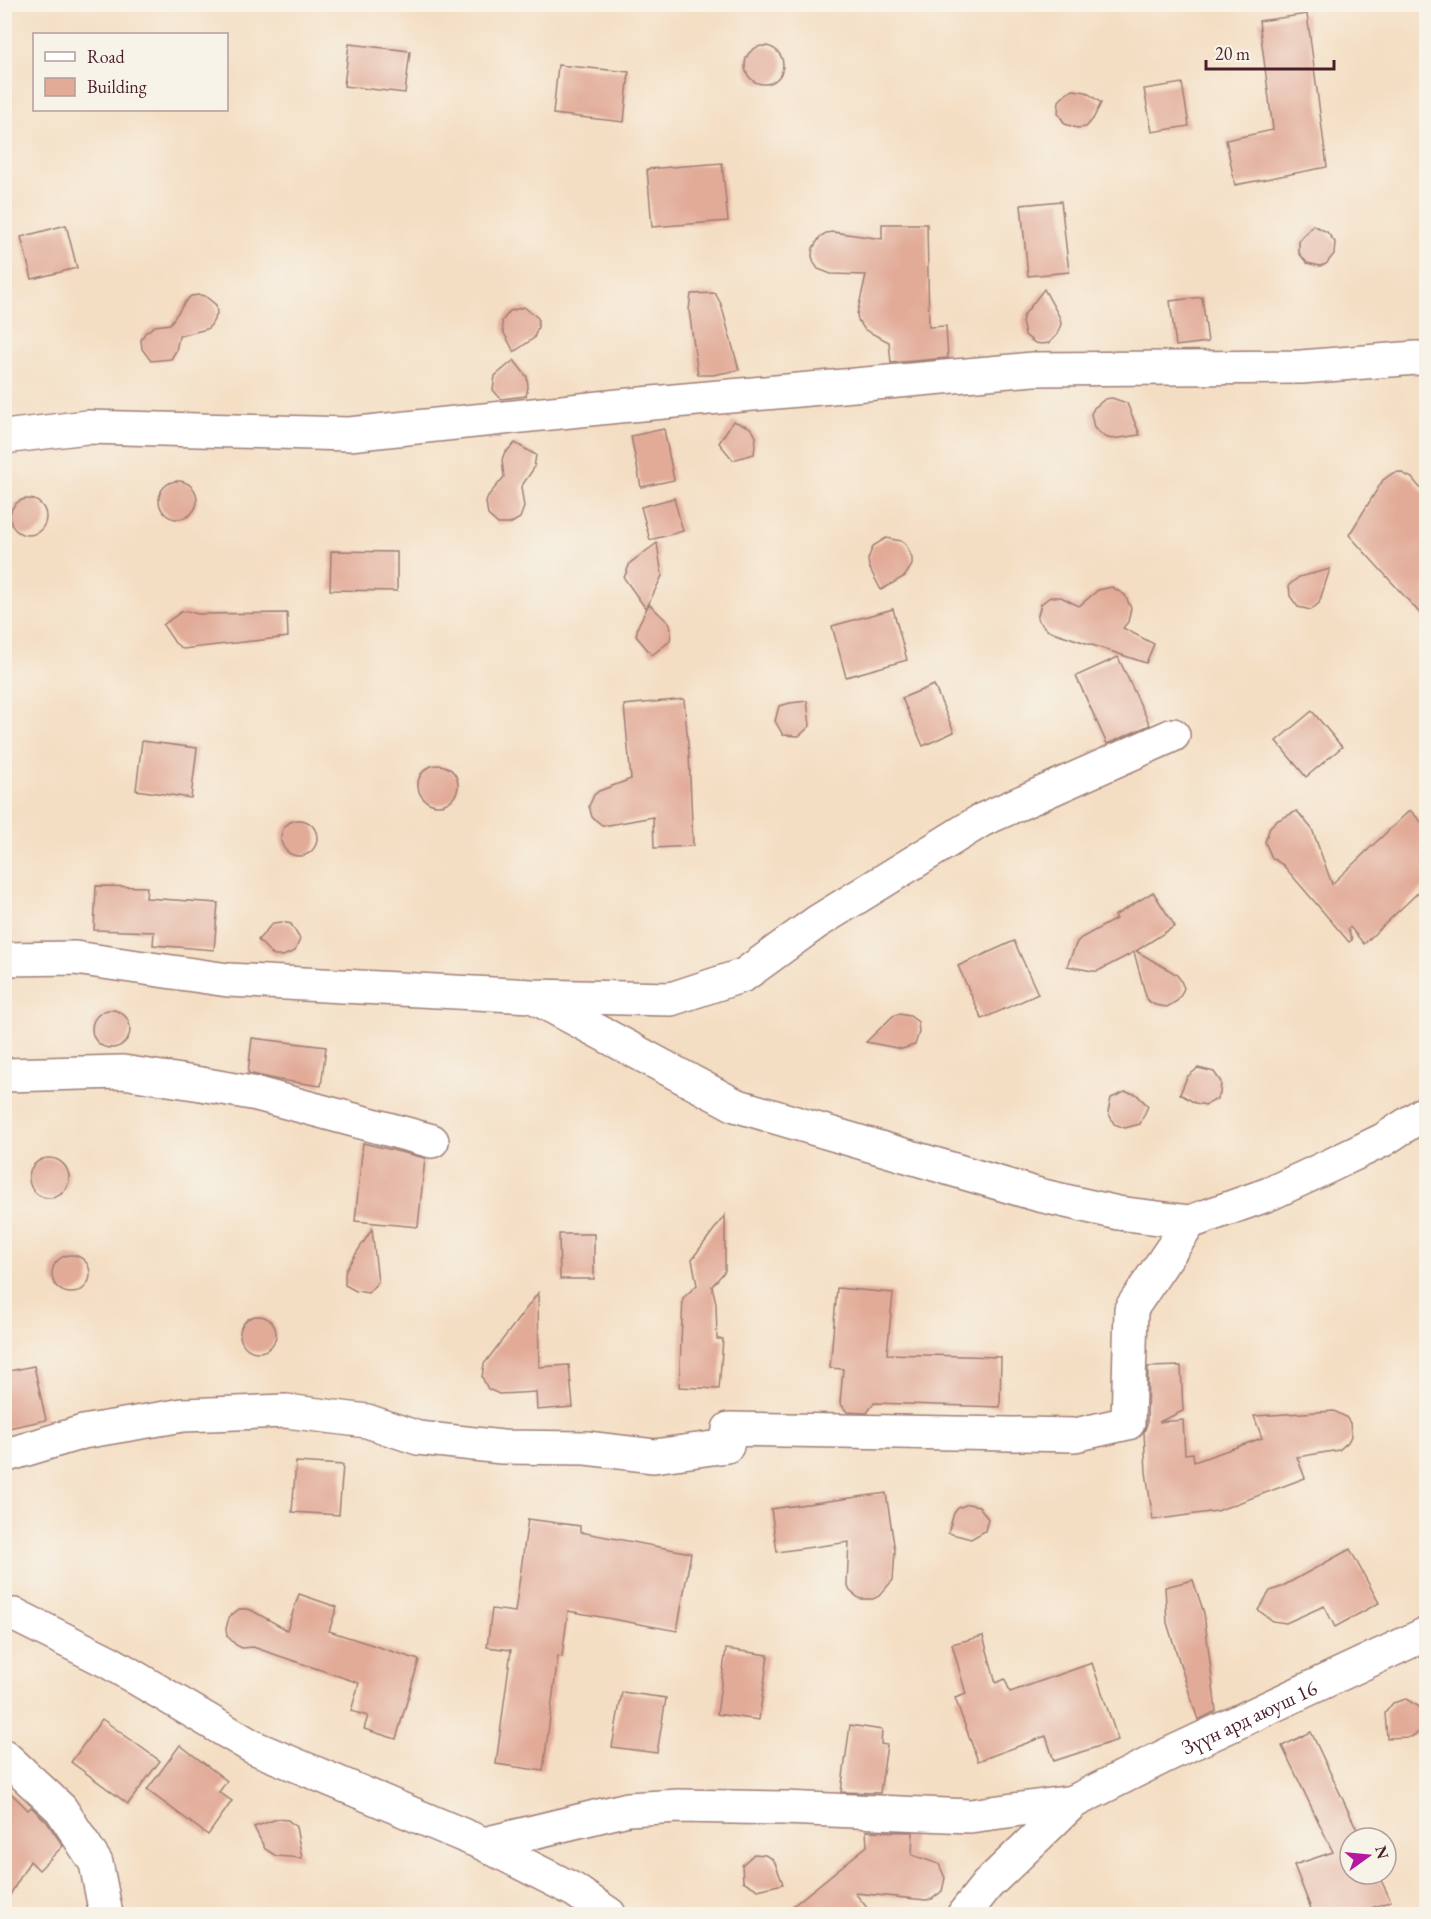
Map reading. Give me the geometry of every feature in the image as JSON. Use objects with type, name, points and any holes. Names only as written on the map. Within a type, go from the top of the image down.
[{"type":"street","points":[[4,437],[87,428],[349,434],[619,406],[1033,369],[1301,367],[1426,359]]},
{"type":"street","points":[[4,959],[75,958],[228,980],[532,996],[671,999],[744,975],[817,922],[982,820],[1173,735]]},
{"type":"street","points":[[532,996],[735,1106],[1039,1195],[1118,1213],[1191,1222],[1269,1194],[1327,1167],[1383,1140],[1426,1112]]},
{"type":"street","points":[[4,1075],[123,1072],[256,1094],[432,1141]]},
{"type":"street","points":[[4,1456],[83,1432],[183,1414],[286,1411],[367,1420],[418,1438],[502,1447],[586,1448],[654,1456],[727,1446],[729,1429],[1075,1435],[1128,1423],[1131,1309],[1191,1222]]},
{"type":"street","points":[[8,1613],[109,1662],[253,1747],[484,1844],[574,1890],[609,1914]]},
{"type":"street","name":"Зүүн ард аюуш 16","points":[[1073,1802],[1165,1756],[1426,1634]]},
{"type":"street","points":[[4,1756],[61,1809],[96,1863],[106,1914]]},
{"type":"street","points":[[484,1844],[638,1808],[679,1806],[772,1808],[970,1816],[1073,1802]]},
{"type":"street","points":[[964,1914],[987,1885],[1073,1802]]},
{"type":"building","points":[[1307,14],[1327,167],[1235,185],[1226,140],[1273,130],[1259,21]]},
{"type":"building","points":[[349,44],[410,51],[405,93],[344,86]]},
{"type":"building","points":[[764,46],[777,52],[783,65],[777,78],[764,84],[751,78],[745,65],[751,52]]},
{"type":"building","points":[[558,65],[629,72],[624,122],[553,114]]},
{"type":"building","points":[[1182,83],[1189,126],[1152,132],[1144,89]]},
{"type":"building","points":[[1074,90],[1086,92],[1101,103],[1086,127],[1077,128],[1065,124],[1058,113],[1059,101],[1068,92]]},
{"type":"building","points":[[722,163],[728,221],[652,227],[647,169]]},
{"type":"building","points":[[1061,201],[1069,272],[1028,276],[1021,205]]},
{"type":"building","points":[[882,224],[927,224],[929,327],[946,326],[948,358],[891,363],[889,342],[865,330],[858,320],[857,314],[866,275],[831,274],[818,269],[814,263],[813,248],[820,237],[826,233],[882,239]]},
{"type":"building","points":[[66,225],[77,268],[32,279],[21,237]]},
{"type":"building","points":[[1313,225],[1327,232],[1335,242],[1334,254],[1326,264],[1320,266],[1307,263],[1299,253],[1299,241]]},
{"type":"building","points":[[1044,289],[1061,324],[1057,335],[1049,343],[1042,344],[1035,343],[1025,335],[1022,322],[1024,315]]},
{"type":"building","points":[[715,293],[721,304],[739,370],[713,375],[698,375],[689,310],[691,294]]},
{"type":"building","points":[[191,296],[205,296],[216,305],[217,314],[211,325],[207,329],[179,336],[176,351],[171,359],[151,361],[142,349],[141,340],[145,333],[155,326],[170,324]]},
{"type":"building","points":[[1202,297],[1208,342],[1176,346],[1170,301]]},
{"type":"building","points":[[524,307],[538,318],[538,327],[534,338],[514,352],[503,331],[502,321],[510,311]]},
{"type":"building","points":[[514,360],[527,377],[526,396],[501,399],[493,390],[495,376]]},
{"type":"building","points":[[1112,398],[1127,403],[1140,435],[1112,439],[1105,437],[1094,428],[1091,414],[1094,408],[1105,399]]},
{"type":"building","points":[[733,421],[753,431],[756,437],[754,454],[733,460],[719,443]]},
{"type":"building","points":[[664,429],[674,480],[641,487],[631,436]]},
{"type":"building","points":[[515,443],[536,455],[534,468],[521,487],[524,507],[520,518],[510,524],[498,524],[488,515],[486,502],[488,496],[504,477],[502,460],[504,454]]},
{"type":"building","points":[[1400,472],[1412,478],[1426,495],[1426,620],[1349,535],[1383,480],[1393,473]]},
{"type":"building","points":[[178,481],[192,486],[197,500],[192,514],[178,519],[164,514],[159,500],[164,486]]},
{"type":"building","points":[[674,498],[683,531],[650,540],[641,507]]},
{"type":"building","points":[[28,499],[41,504],[46,517],[41,530],[28,535],[15,530],[10,517],[15,504]]},
{"type":"building","points":[[886,538],[901,541],[906,545],[912,558],[912,565],[905,576],[881,590],[869,567],[868,559],[873,546]]},
{"type":"building","points":[[657,543],[662,576],[646,609],[624,578],[630,563]]},
{"type":"building","points":[[331,551],[397,552],[397,591],[330,590]]},
{"type":"building","points":[[1330,569],[1319,603],[1311,610],[1298,607],[1290,596],[1289,585],[1299,577]]},
{"type":"building","points":[[1112,587],[1125,595],[1131,608],[1128,622],[1123,628],[1154,644],[1146,663],[1047,630],[1037,619],[1041,604],[1050,597],[1061,597],[1079,606],[1098,590]]},
{"type":"building","points":[[649,604],[670,624],[671,632],[670,641],[652,655],[636,636],[638,626]]},
{"type":"building","points":[[893,609],[907,660],[846,677],[832,626]]},
{"type":"building","points":[[181,612],[198,614],[287,613],[288,637],[183,649],[175,643],[163,625]]},
{"type":"building","points":[[1118,657],[1150,725],[1107,744],[1076,676]]},
{"type":"building","points":[[934,685],[954,732],[923,746],[902,698]]},
{"type":"building","points":[[684,699],[693,846],[654,848],[653,817],[602,825],[592,817],[589,806],[594,795],[599,791],[631,779],[624,705]]},
{"type":"building","points":[[807,701],[810,726],[799,736],[783,735],[775,721],[779,706]]},
{"type":"building","points":[[1312,711],[1342,747],[1306,777],[1276,741]]},
{"type":"building","points":[[142,741],[197,748],[191,798],[136,790]]},
{"type":"building","points":[[438,765],[452,771],[458,785],[452,799],[438,805],[424,799],[418,785],[424,771]]},
{"type":"building","points":[[1410,810],[1426,827],[1426,885],[1364,944],[1350,927],[1348,929],[1352,940],[1349,942],[1283,865],[1272,858],[1265,842],[1270,827],[1276,821],[1297,811],[1312,829],[1332,884]]},
{"type":"building","points":[[299,820],[312,825],[317,838],[312,851],[299,856],[286,851],[281,838],[286,825]]},
{"type":"building","points":[[96,886],[147,887],[146,898],[218,903],[214,950],[153,945],[154,932],[94,930]]},
{"type":"building","points":[[1153,892],[1175,926],[1136,951],[1176,974],[1180,979],[1184,988],[1180,997],[1167,1007],[1155,1005],[1147,1000],[1134,952],[1098,971],[1067,966],[1081,938],[1116,919],[1114,916]]},
{"type":"building","points":[[273,923],[291,924],[300,939],[295,951],[283,956],[274,956],[258,940]]},
{"type":"building","points":[[1014,941],[1038,994],[982,1019],[958,966]]},
{"type":"building","points":[[111,1010],[124,1016],[130,1029],[124,1042],[111,1048],[98,1042],[92,1029],[98,1016]]},
{"type":"building","points":[[899,1014],[910,1016],[918,1022],[919,1032],[915,1045],[902,1049],[866,1042],[893,1016]]},
{"type":"building","points":[[252,1038],[326,1047],[321,1086],[248,1073]]},
{"type":"building","points":[[1198,1068],[1214,1072],[1221,1082],[1217,1099],[1206,1105],[1195,1103],[1180,1094],[1187,1077]]},
{"type":"building","points":[[1125,1092],[1136,1094],[1148,1106],[1140,1124],[1125,1128],[1114,1124],[1108,1112],[1111,1098]]},
{"type":"building","points":[[363,1143],[425,1158],[418,1227],[355,1221]]},
{"type":"building","points":[[49,1158],[63,1164],[69,1178],[63,1192],[49,1198],[35,1192],[29,1178],[35,1164]]},
{"type":"building","points":[[725,1215],[725,1271],[712,1286],[716,1303],[717,1339],[723,1339],[719,1389],[679,1387],[683,1298],[697,1285],[692,1259]]},
{"type":"building","points":[[372,1229],[378,1282],[368,1293],[356,1291],[345,1285],[345,1274]]},
{"type":"building","points":[[559,1234],[594,1234],[594,1279],[560,1279]]},
{"type":"building","points":[[71,1255],[84,1261],[90,1274],[84,1287],[71,1293],[58,1287],[52,1274],[58,1261]]},
{"type":"building","points":[[837,1288],[893,1293],[887,1354],[1001,1357],[1000,1407],[874,1403],[867,1413],[847,1412],[840,1403],[843,1369],[830,1368]]},
{"type":"building","points":[[538,1293],[539,1367],[569,1365],[573,1407],[537,1410],[536,1392],[499,1394],[488,1389],[482,1377],[484,1364]]},
{"type":"building","points":[[258,1316],[271,1321],[276,1334],[271,1347],[258,1352],[245,1347],[240,1334],[245,1321]]},
{"type":"building","points":[[34,1366],[46,1420],[4,1429],[4,1372]]},
{"type":"building","points":[[1181,1366],[1183,1411],[1159,1422],[1183,1420],[1185,1454],[1193,1453],[1194,1462],[1262,1438],[1254,1416],[1334,1411],[1346,1417],[1350,1423],[1351,1436],[1339,1450],[1297,1457],[1305,1478],[1217,1511],[1153,1520],[1146,1472],[1144,1432],[1147,1424],[1148,1367]]},
{"type":"building","points":[[296,1462],[343,1465],[339,1515],[292,1512]]},
{"type":"building","points":[[886,1493],[895,1551],[893,1580],[879,1596],[873,1599],[860,1599],[850,1591],[847,1584],[849,1542],[777,1552],[771,1509]]},
{"type":"building","points":[[968,1504],[979,1506],[988,1519],[985,1531],[971,1539],[948,1533],[954,1513],[958,1508]]},
{"type":"building","points":[[528,1519],[580,1526],[580,1532],[691,1553],[677,1631],[568,1611],[562,1657],[558,1656],[543,1771],[496,1764],[511,1650],[487,1647],[492,1609],[515,1612]]},
{"type":"building","points":[[1350,1549],[1379,1603],[1335,1627],[1324,1606],[1286,1623],[1273,1621],[1258,1610],[1270,1591]]},
{"type":"building","points":[[1193,1580],[1204,1613],[1216,1711],[1198,1720],[1167,1623],[1165,1587]]},
{"type":"building","points":[[299,1594],[337,1607],[329,1631],[419,1660],[396,1739],[364,1729],[368,1716],[351,1711],[359,1683],[253,1647],[242,1648],[227,1636],[229,1617],[239,1609],[251,1610],[287,1630]]},
{"type":"building","points":[[983,1636],[996,1683],[1005,1679],[1010,1692],[1092,1663],[1118,1740],[1054,1761],[1046,1736],[978,1761],[955,1698],[966,1694],[952,1644]]},
{"type":"building","points":[[726,1649],[768,1655],[759,1720],[717,1714]]},
{"type":"building","points":[[622,1692],[666,1698],[657,1753],[612,1747]]},
{"type":"building","points":[[1406,1699],[1422,1711],[1426,1728],[1411,1737],[1387,1738],[1385,1713],[1393,1703]]},
{"type":"building","points":[[102,1719],[160,1761],[128,1804],[71,1762]]},
{"type":"building","points":[[850,1725],[882,1730],[881,1744],[887,1745],[880,1793],[841,1792]]},
{"type":"building","points":[[1311,1732],[1355,1826],[1338,1826],[1338,1886],[1384,1886],[1391,1901],[1355,1914],[1313,1914],[1294,1865],[1333,1852],[1282,1746]]},
{"type":"building","points":[[180,1745],[227,1781],[219,1792],[232,1801],[208,1835],[147,1790]]},
{"type":"building","points":[[4,1786],[28,1810],[31,1807],[47,1822],[63,1846],[39,1870],[30,1861],[4,1905]]},
{"type":"building","points":[[277,1819],[288,1820],[296,1827],[302,1858],[276,1856],[265,1849],[254,1827]]},
{"type":"building","points":[[866,1831],[913,1832],[912,1855],[939,1864],[945,1878],[942,1891],[932,1899],[926,1900],[855,1893],[872,1914],[783,1914],[867,1846]]},
{"type":"building","points":[[754,1854],[771,1858],[783,1884],[758,1890],[743,1881],[742,1865]]}]
